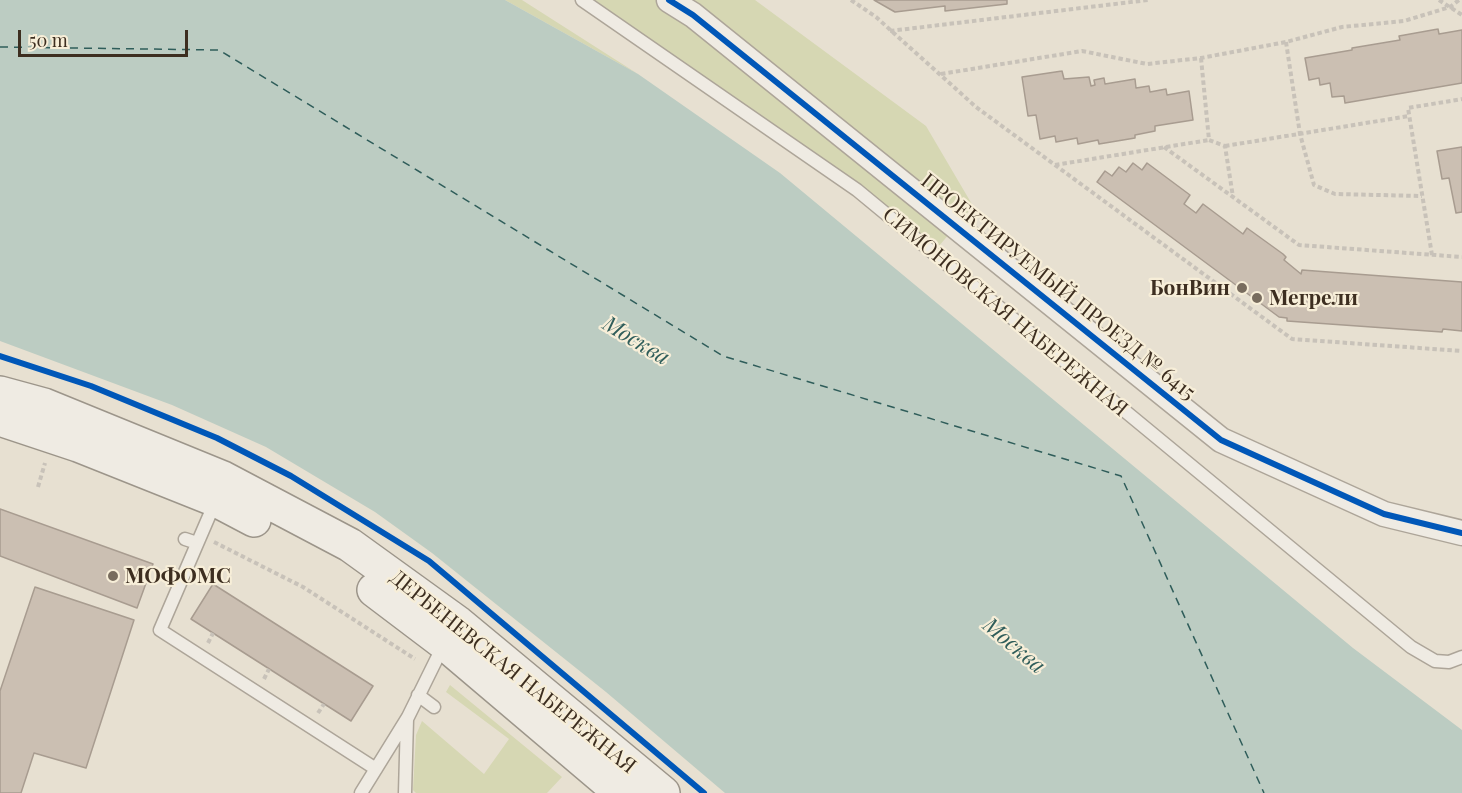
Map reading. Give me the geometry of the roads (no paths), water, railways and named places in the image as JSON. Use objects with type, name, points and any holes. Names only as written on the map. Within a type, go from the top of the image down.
[{"type":"main road","name":"ДЕРБЕНЕВСКАЯ НАБЕРЕЖНАЯ","points":[[0,393],[44,405],[220,489],[350,545],[445,644],[621,793]]},
{"type":"main road","name":"ДЕРБЕНЕВСКАЯ НАБЕРЕЖНАЯ","points":[[0,418],[220,489]]},
{"type":"main road","name":"ДЕРБЕНЕВСКАЯ НАБЕРЕЖНАЯ","points":[[445,644],[663,793]]},
{"type":"street","name":"ПРОЕКТИРУЕМЫЙ ПРОЕЗД № 6415","points":[[669,0],[693,15],[1221,440],[1384,514],[1462,533]]},
{"type":"lane","name":"СИМОНОВСКАЯ НАБЕРЕЖНАЯ","points":[[582,0],[857,190],[1412,647],[1435,661],[1449,662],[1462,657]]},
{"type":"lane","points":[[220,489],[194,539],[160,630],[376,769]]},
{"type":"lane","points":[[361,793],[408,717],[445,644]]},
{"type":"lane","points":[[418,695],[434,707]]},
{"type":"lane","points":[[405,793],[408,717]]},
{"type":"water","name":"Москва","points":[[0,0],[505,0],[638,74],[780,173],[1353,648],[1462,730],[1462,793],[725,793],[606,692],[432,553],[375,512],[266,447],[172,405],[0,341]]},
{"type":"place","name":"БонВин","points":[[1242,288]]},
{"type":"place","name":"Мегрели","points":[[1257,298]]},
{"type":"place","name":"МОФОМС","points":[[113,576]]}]
